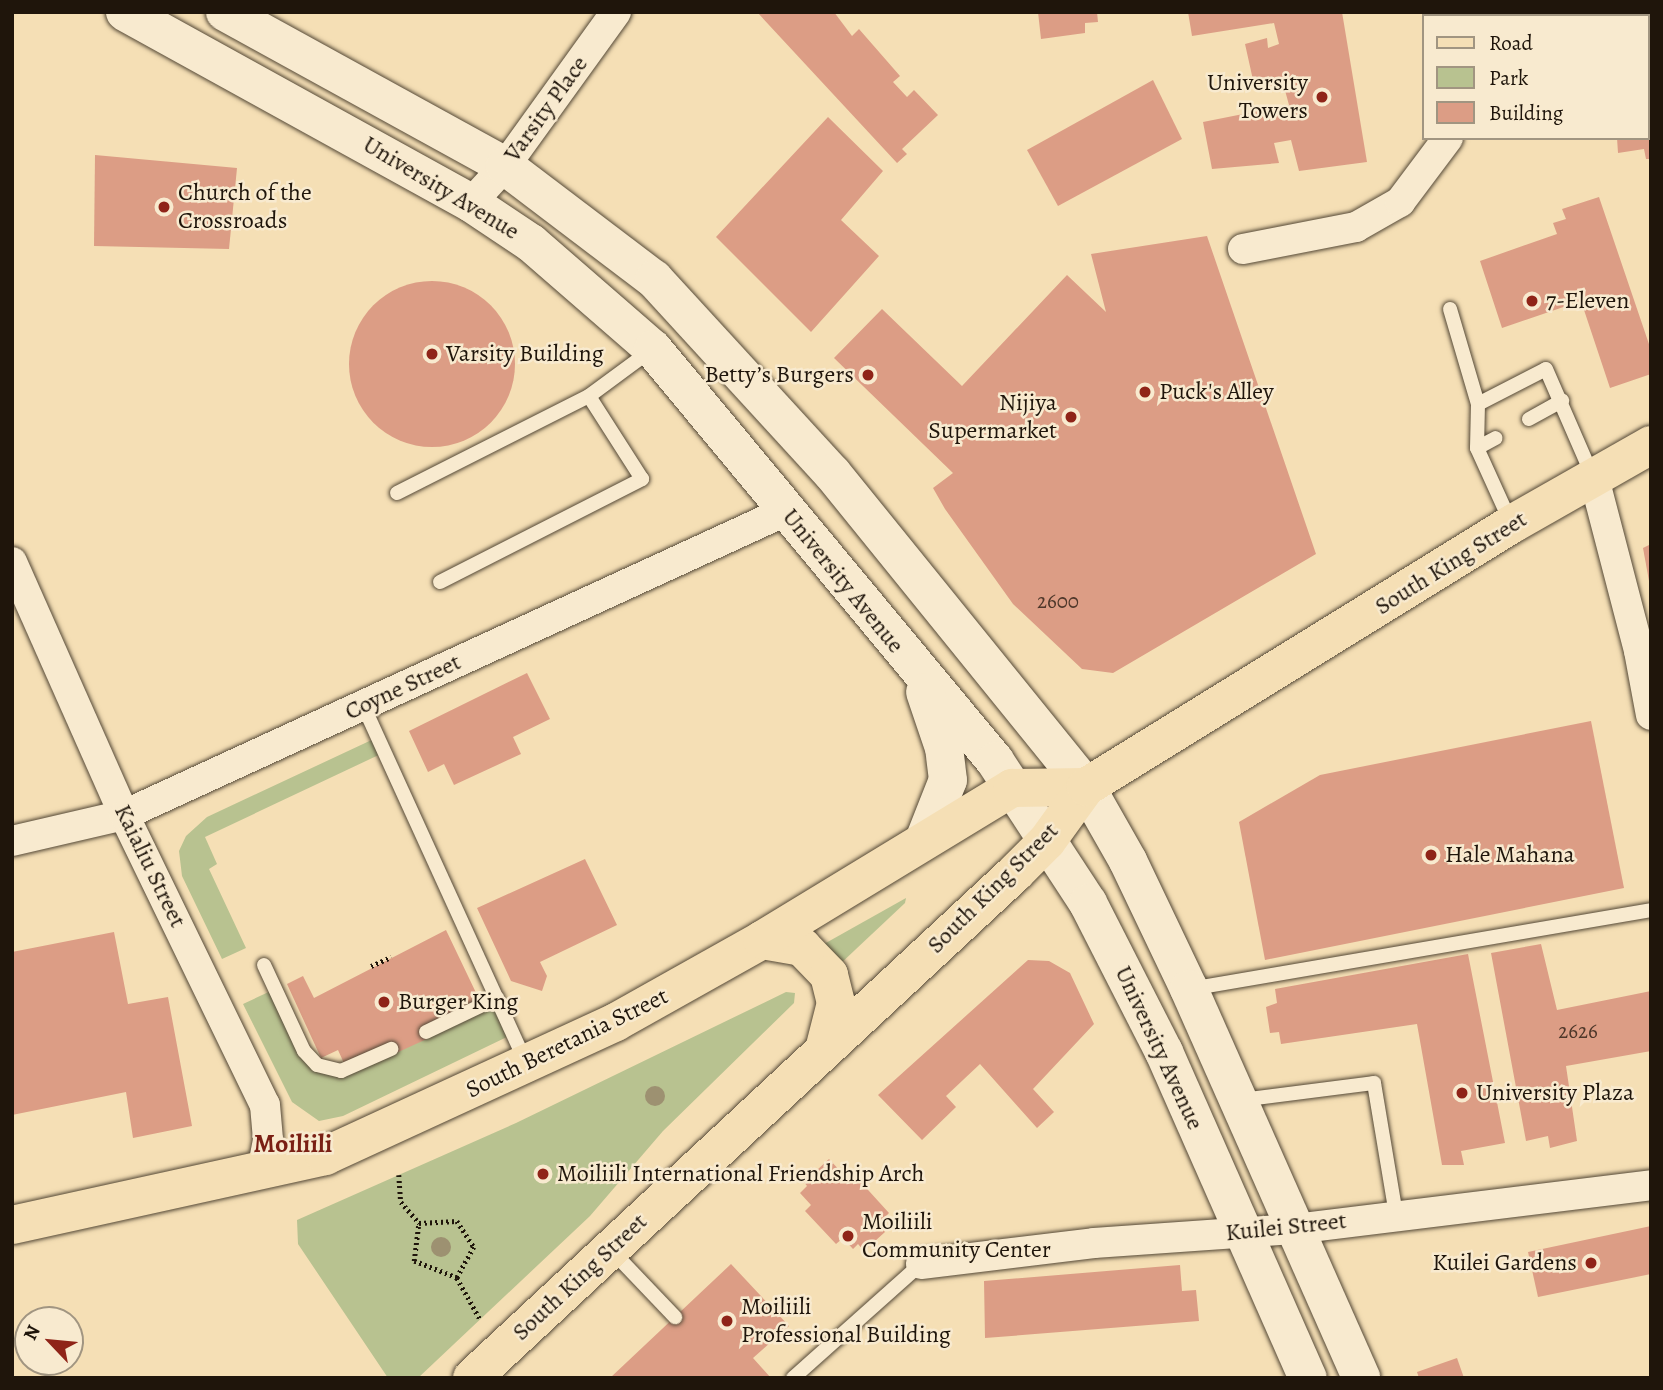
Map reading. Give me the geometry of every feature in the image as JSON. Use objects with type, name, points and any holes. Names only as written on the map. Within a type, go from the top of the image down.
[{"type":"main road","name":"University Avenue","points":[[125,12],[471,204],[531,243],[653,349],[1012,788],[1088,903],[1164,1052],[1308,1378]]},
{"type":"main road","name":"University Avenue","points":[[225,12],[505,166],[654,279],[832,473],[1086,787],[1128,861],[1189,989],[1361,1378]]},
{"type":"main road","name":"South King Street","points":[[472,1378],[1048,841],[1086,787],[1512,524],[1651,445]]},
{"type":"main road","points":[[786,511],[832,473]]},
{"type":"main road","points":[[916,670],[947,762],[947,791],[925,838]]},
{"type":"main road","name":"South Beretania Street","points":[[12,1225],[325,1156],[528,1066],[762,940],[925,838],[1012,788],[1086,787]]},
{"type":"main road","points":[[762,940],[802,947],[830,975],[836,1003],[824,1050]]},
{"type":"street","name":"Varsity Place","points":[[471,204],[505,166],[616,12]]},
{"type":"street","points":[[1243,249],[1356,227],[1401,202],[1447,140]]},
{"type":"street","points":[[1594,478],[1639,651],[1651,715]]},
{"type":"street","name":"Coyne Street","points":[[12,841],[124,814],[786,511]]},
{"type":"street","name":"Kaialiu Street","points":[[12,562],[124,814],[265,1105],[268,1140],[262,1172]]},
{"type":"street","name":"Kuilei Street","points":[[921,1264],[1094,1243],[1294,1229],[1651,1185]]},
{"type":"lane","points":[[1450,309],[1478,404],[1477,448],[1512,524]]},
{"type":"lane","points":[[397,493],[589,396],[653,349]]},
{"type":"lane","points":[[1478,404],[1546,369],[1594,478]]},
{"type":"lane","points":[[440,582],[642,479],[589,396]]},
{"type":"lane","points":[[1529,419],[1562,401]]},
{"type":"lane","points":[[1477,448],[1496,438]]},
{"type":"lane","points":[[363,705],[528,1066]]},
{"type":"lane","points":[[1189,989],[1651,910]]},
{"type":"lane","points":[[264,965],[304,1051],[317,1065],[335,1072],[347,1070],[391,1049]]},
{"type":"lane","points":[[426,1032],[497,998]]},
{"type":"lane","points":[[1236,1100],[1374,1083],[1396,1215]]},
{"type":"lane","points":[[610,1249],[675,1317]]},
{"type":"lane","points":[[793,1378],[921,1264]]},
{"type":"path","points":[[372,965],[391,957]]},
{"type":"path","points":[[399,1175],[401,1202],[419,1223],[414,1261],[457,1278],[480,1320]]},
{"type":"path","points":[[419,1223],[457,1221],[474,1247],[457,1278]]},
{"type":"green space","points":[[378,737],[385,752],[205,837],[217,864],[209,869],[246,948],[222,959],[182,876],[179,851],[186,836],[207,817]]},
{"type":"green space","points":[[906,898],[905,903],[838,966],[824,944]]},
{"type":"green space","points":[[275,989],[304,1051],[323,1068],[394,1054],[497,998],[513,1034],[343,1116],[319,1121],[292,1102],[243,1004]]},
{"type":"green space","points":[[786,992],[795,993],[794,1003],[663,1131],[590,1216],[418,1378],[388,1378],[298,1244],[297,1220],[516,1123]]},
{"type":"building","points":[[757,12],[834,12],[852,36],[859,29],[900,76],[893,82],[907,97],[914,90],[938,115],[902,149],[907,154],[897,163]]},
{"type":"building","points":[[1038,12],[1097,12],[1098,22],[1085,23],[1085,33],[1041,39]]},
{"type":"building","name":"University Towers","points":[[1188,12],[1342,12],[1367,162],[1299,171],[1291,140],[1274,143],[1279,163],[1212,169],[1203,122],[1289,105],[1283,83],[1255,89],[1245,44],[1267,38],[1268,48],[1279,44],[1274,23],[1192,36]]},
{"type":"building","points":[[1624,12],[1651,12],[1651,159],[1646,159],[1644,149],[1618,153],[1617,140],[1649,140],[1649,14]]},
{"type":"building","points":[[1153,80],[1182,139],[1058,206],[1027,150]]},
{"type":"building","points":[[828,117],[883,171],[841,220],[879,256],[811,332],[716,237]]},
{"type":"building","name":"Church of the Crossroads","points":[[95,155],[237,168],[229,249],[94,246]]},
{"type":"building","points":[[1599,197],[1651,350],[1651,374],[1610,388],[1581,301],[1502,328],[1480,261],[1557,234],[1553,223],[1566,219],[1562,209]]},
{"type":"building","name":"Puck's Alley","points":[[1207,236],[1316,554],[1113,673],[1082,669],[1013,604],[945,509],[933,488],[953,473],[834,358],[882,309],[962,386],[1067,275],[1106,312],[1091,254]]},
{"type":"building","name":"Varsity Building","points":[[432,281],[464,287],[491,305],[509,332],[515,364],[509,396],[491,423],[464,441],[432,447],[400,441],[373,423],[355,396],[349,364],[355,332],[373,305],[400,287]]},
{"type":"building","points":[[1651,544],[1651,581],[1649,581],[1643,548]]},
{"type":"building","points":[[527,673],[550,719],[513,737],[521,754],[454,785],[444,764],[428,772],[409,731]]},
{"type":"building","name":"Hale Mahana","points":[[1591,721],[1624,888],[1265,960],[1239,822],[1320,775]]},
{"type":"building","points":[[585,859],[617,925],[540,962],[547,976],[542,991],[511,981],[477,908]]},
{"type":"building","name":"Burger King","points":[[446,930],[479,999],[429,1038],[394,1054],[347,1070],[338,1050],[321,1058],[287,984],[303,976],[314,998]]},
{"type":"building","points":[[114,932],[128,1004],[168,997],[192,1126],[133,1138],[126,1092],[12,1115],[12,952]]},
{"type":"building","points":[[1541,944],[1557,1010],[1651,991],[1651,1051],[1566,1066],[1577,1141],[1550,1148],[1548,1136],[1526,1141],[1491,953]]},
{"type":"building","name":"University Plaza","points":[[1468,954],[1505,1143],[1461,1151],[1464,1165],[1442,1165],[1417,1024],[1281,1044],[1279,1032],[1270,1033],[1266,1007],[1277,1003],[1275,989]]},
{"type":"building","points":[[1028,960],[1049,961],[1070,973],[1094,1024],[1033,1089],[1054,1112],[1037,1128],[980,1064],[946,1096],[956,1107],[922,1140],[878,1095]]},
{"type":"building","points":[[829,1159],[843,1174],[849,1169],[889,1213],[878,1224],[885,1232],[864,1251],[858,1244],[853,1249],[843,1238],[836,1244],[805,1211],[811,1205],[800,1193],[807,1186],[804,1182]]},
{"type":"building","name":"Kuilei Gardens","points":[[1651,1226],[1651,1274],[1538,1297],[1528,1252]]},
{"type":"building","name":"Moiliili Professional Building","points":[[731,1264],[789,1326],[753,1358],[771,1378],[610,1378]]},
{"type":"building","points":[[1180,1265],[1182,1291],[1196,1290],[1199,1321],[985,1338],[984,1281]]},
{"type":"building","points":[[1457,1358],[1464,1378],[1419,1378],[1417,1372]]},
{"type":"place","name":"University Towers","points":[[1322,97]]},
{"type":"place","name":"Church of the Crossroads","points":[[164,207]]},
{"type":"place","name":"7-Eleven","points":[[1532,301]]},
{"type":"place","name":"Varsity Building","points":[[432,354]]},
{"type":"place","name":"Betty’s Burgers","points":[[868,375]]},
{"type":"place","name":"Puck's Alley","points":[[1145,392]]},
{"type":"place","name":"Nijiya Supermarket","points":[[1071,417]]},
{"type":"place","name":"Hale Mahana","points":[[1431,855]]},
{"type":"place","name":"Burger King","points":[[384,1002]]},
{"type":"place","name":"University Plaza","points":[[1462,1093]]},
{"type":"place","name":"Moiliili International Friendship Arch","points":[[543,1174]]},
{"type":"place","name":"Moiliili Community Center","points":[[848,1236]]},
{"type":"place","name":"Kuilei Gardens","points":[[1591,1263]]},
{"type":"place","name":"Moiliili Professional Building","points":[[727,1321]]},
{"type":"district","name":"Moiliili","points":[[293,1144]]}]
